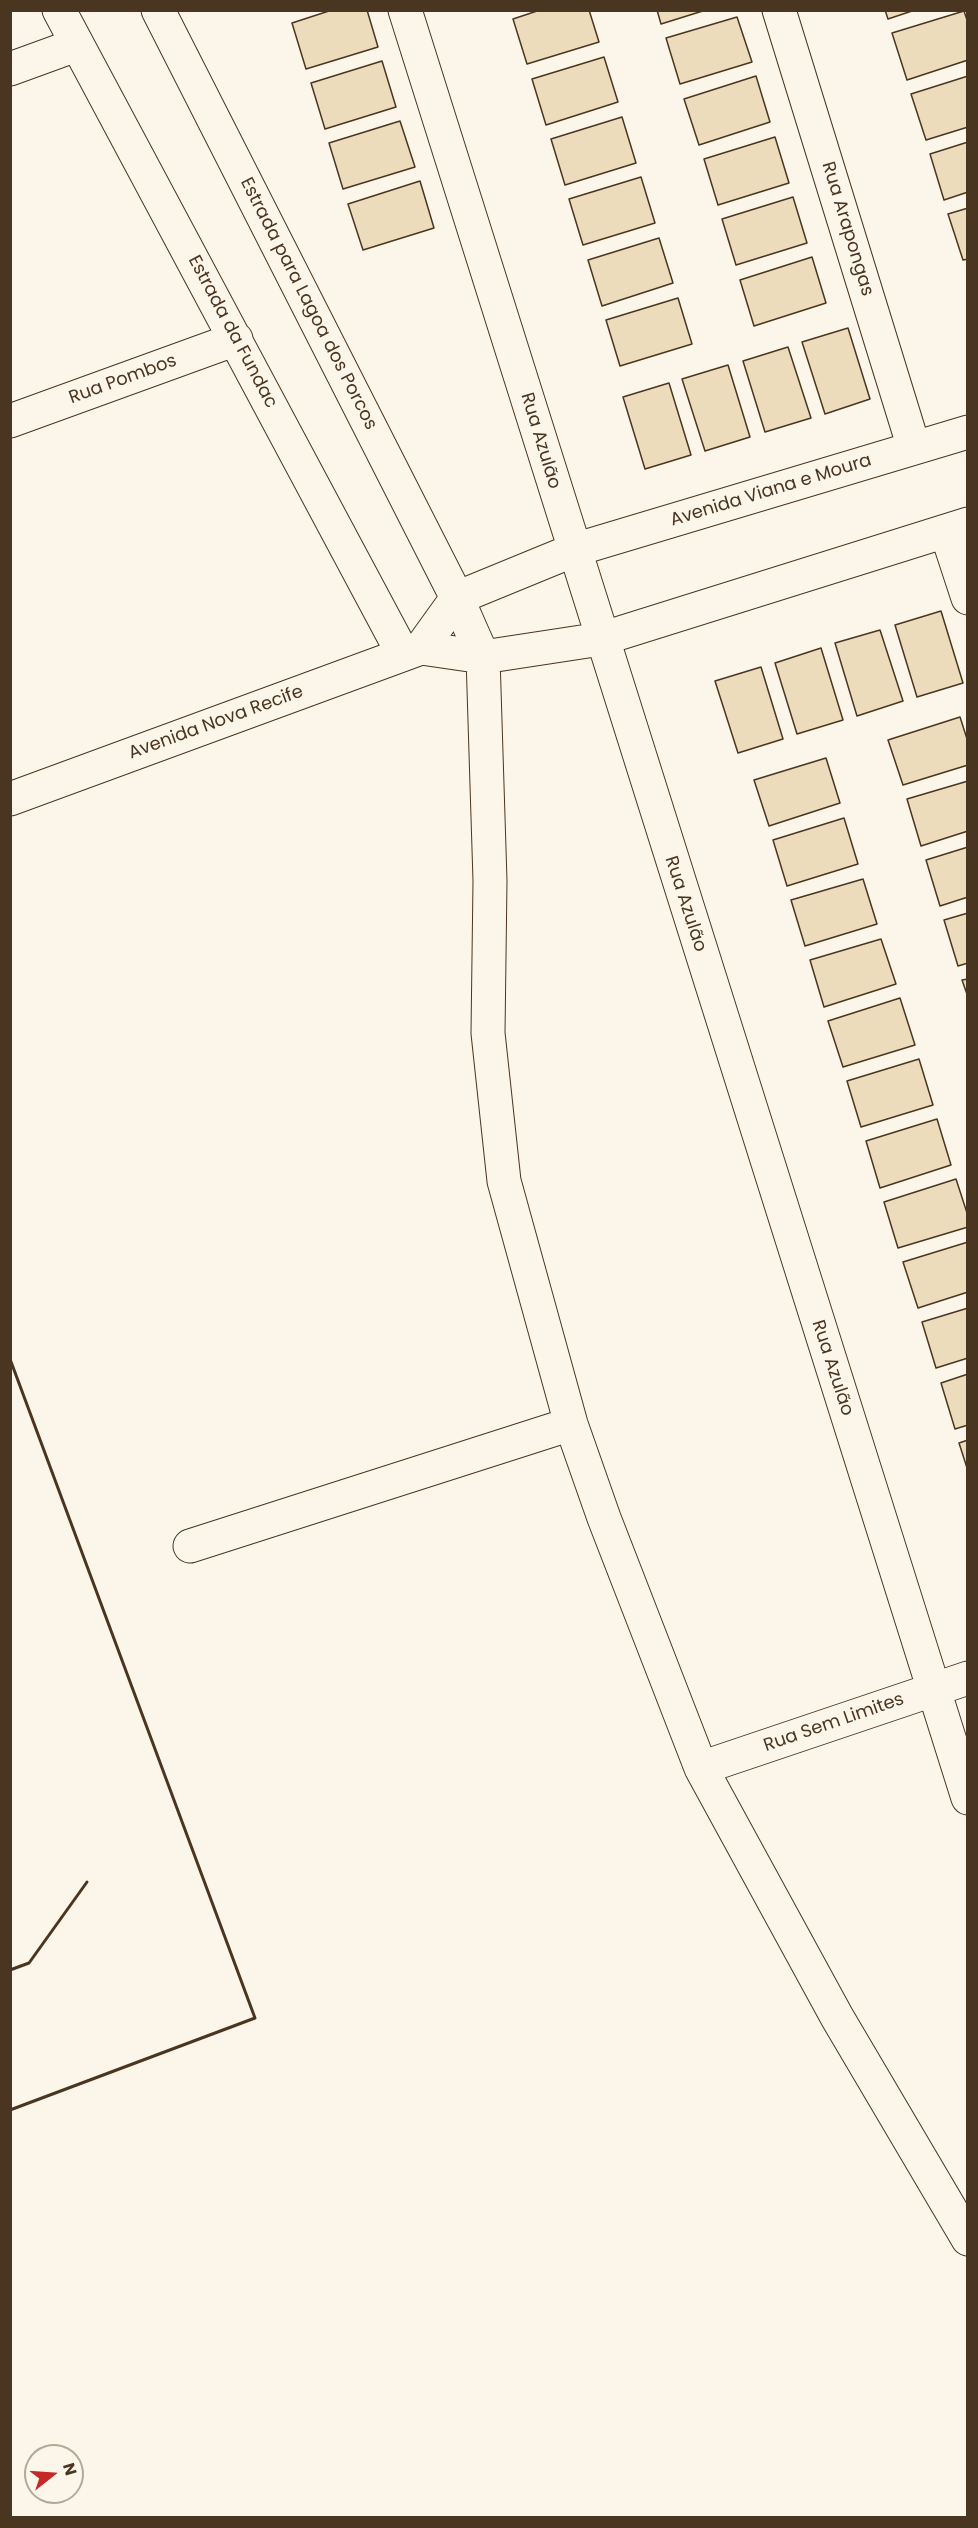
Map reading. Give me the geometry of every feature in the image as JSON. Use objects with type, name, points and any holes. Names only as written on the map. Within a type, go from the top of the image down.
[{"type":"street","name":"Estrada da Fundac","points":[[59,10],[236,339],[412,651]]},
{"type":"street","name":"Estrada para Lagoa dos Porcos","points":[[158,10],[457,598],[483,657]]},
{"type":"street","name":"Rua Azulão","points":[[405,10],[601,639],[968,1798]]},
{"type":"street","name":"Rua Arapongas","points":[[779,10],[914,448]]},
{"type":"street","points":[[10,69],[76,45]]},
{"type":"street","name":"Rua Pombos","points":[[10,421],[236,339]]},
{"type":"street","name":"Avenida Viana e Moura","points":[[457,598],[574,550],[968,432]]},
{"type":"street","points":[[412,651],[483,657],[601,639],[957,527],[968,598]]},
{"type":"street","points":[[412,651],[457,598]]},
{"type":"street","name":"Avenida Nova Recife","points":[[10,799],[412,651]]},
{"type":"street","points":[[483,657],[490,881],[488,1033],[504,1181],[571,1424],[604,1518],[701,1768],[837,2017],[968,2239]]},
{"type":"street","points":[[190,1546],[571,1424]]},
{"type":"street","name":"Rua Sem Limites","points":[[701,1768],[968,1678]]},
{"type":"building","points":[[332,10],[367,10],[378,47],[306,69],[292,23]]},
{"type":"building","points":[[540,10],[589,10],[599,42],[527,64],[513,19]]},
{"type":"building","points":[[657,10],[706,10],[661,24]]},
{"type":"building","points":[[885,10],[915,10],[888,19]]},
{"type":"building","points":[[964,11],[968,23],[968,60],[907,80],[892,33]]},
{"type":"building","points":[[737,17],[752,62],[680,84],[666,38]]},
{"type":"building","points":[[604,57],[618,102],[546,125],[532,79]]},
{"type":"building","points":[[382,61],[396,107],[325,129],[311,83]]},
{"type":"building","points":[[756,76],[770,122],[699,145],[684,99]]},
{"type":"building","points":[[968,76],[968,127],[926,140],[911,94]]},
{"type":"building","points":[[622,117],[636,163],[565,185],[551,139]]},
{"type":"building","points":[[400,121],[415,167],[343,189],[329,143]]},
{"type":"building","points":[[775,137],[789,183],[718,205],[704,159]]},
{"type":"building","points":[[968,142],[968,192],[944,200],[930,154]]},
{"type":"building","points":[[641,177],[655,223],[583,245],[569,199]]},
{"type":"building","points":[[420,181],[434,228],[363,250],[348,204]]},
{"type":"building","points":[[793,197],[807,243],[736,265],[722,219]]},
{"type":"building","points":[[968,208],[968,259],[963,260],[948,214]]},
{"type":"building","points":[[659,238],[673,283],[602,306],[588,260]]},
{"type":"building","points":[[812,257],[826,303],[754,326],[740,280]]},
{"type":"building","points":[[678,298],[692,344],[620,366],[606,320]]},
{"type":"building","points":[[848,328],[870,399],[825,414],[802,342]]},
{"type":"building","points":[[788,347],[811,418],[765,432],[743,361]]},
{"type":"building","points":[[728,365],[750,437],[705,451],[682,379]]},
{"type":"building","points":[[669,383],[691,455],[645,469],[623,397]]},
{"type":"building","points":[[941,611],[963,683],[917,697],[895,625]]},
{"type":"building","points":[[880,630],[903,701],[857,716],[835,643]]},
{"type":"building","points":[[821,648],[843,720],[797,734],[775,663]]},
{"type":"building","points":[[761,667],[783,739],[738,753],[715,681]]},
{"type":"building","points":[[960,717],[968,742],[968,765],[903,785],[888,740]]},
{"type":"building","points":[[826,758],[840,803],[769,826],[754,780]]},
{"type":"building","points":[[968,781],[968,831],[921,846],[907,799]]},
{"type":"building","points":[[844,818],[858,864],[787,886],[773,840]]},
{"type":"building","points":[[968,847],[968,897],[940,906],[926,860]]},
{"type":"building","points":[[863,879],[877,924],[805,946],[791,900]]},
{"type":"building","points":[[968,913],[968,963],[958,966],[944,920]]},
{"type":"building","points":[[881,939],[896,984],[824,1007],[810,960]]},
{"type":"building","points":[[968,979],[968,997],[962,980]]},
{"type":"building","points":[[900,998],[915,1045],[843,1067],[828,1021]]},
{"type":"building","points":[[919,1059],[933,1105],[861,1127],[847,1081]]},
{"type":"building","points":[[937,1119],[951,1165],[880,1188],[866,1141]]},
{"type":"building","points":[[956,1179],[968,1216],[968,1227],[898,1248],[884,1202]]},
{"type":"building","points":[[968,1242],[968,1292],[918,1308],[903,1262]]},
{"type":"building","points":[[968,1308],[968,1358],[936,1368],[922,1322]]},
{"type":"building","points":[[968,1374],[968,1425],[955,1429],[941,1383]]},
{"type":"building","points":[[968,1440],[968,1471],[959,1443]]},
{"type":"wall","points":[[10,1359],[255,2018],[10,2110]]},
{"type":"wall","points":[[10,1970],[29,1963],[87,1882]]}]
